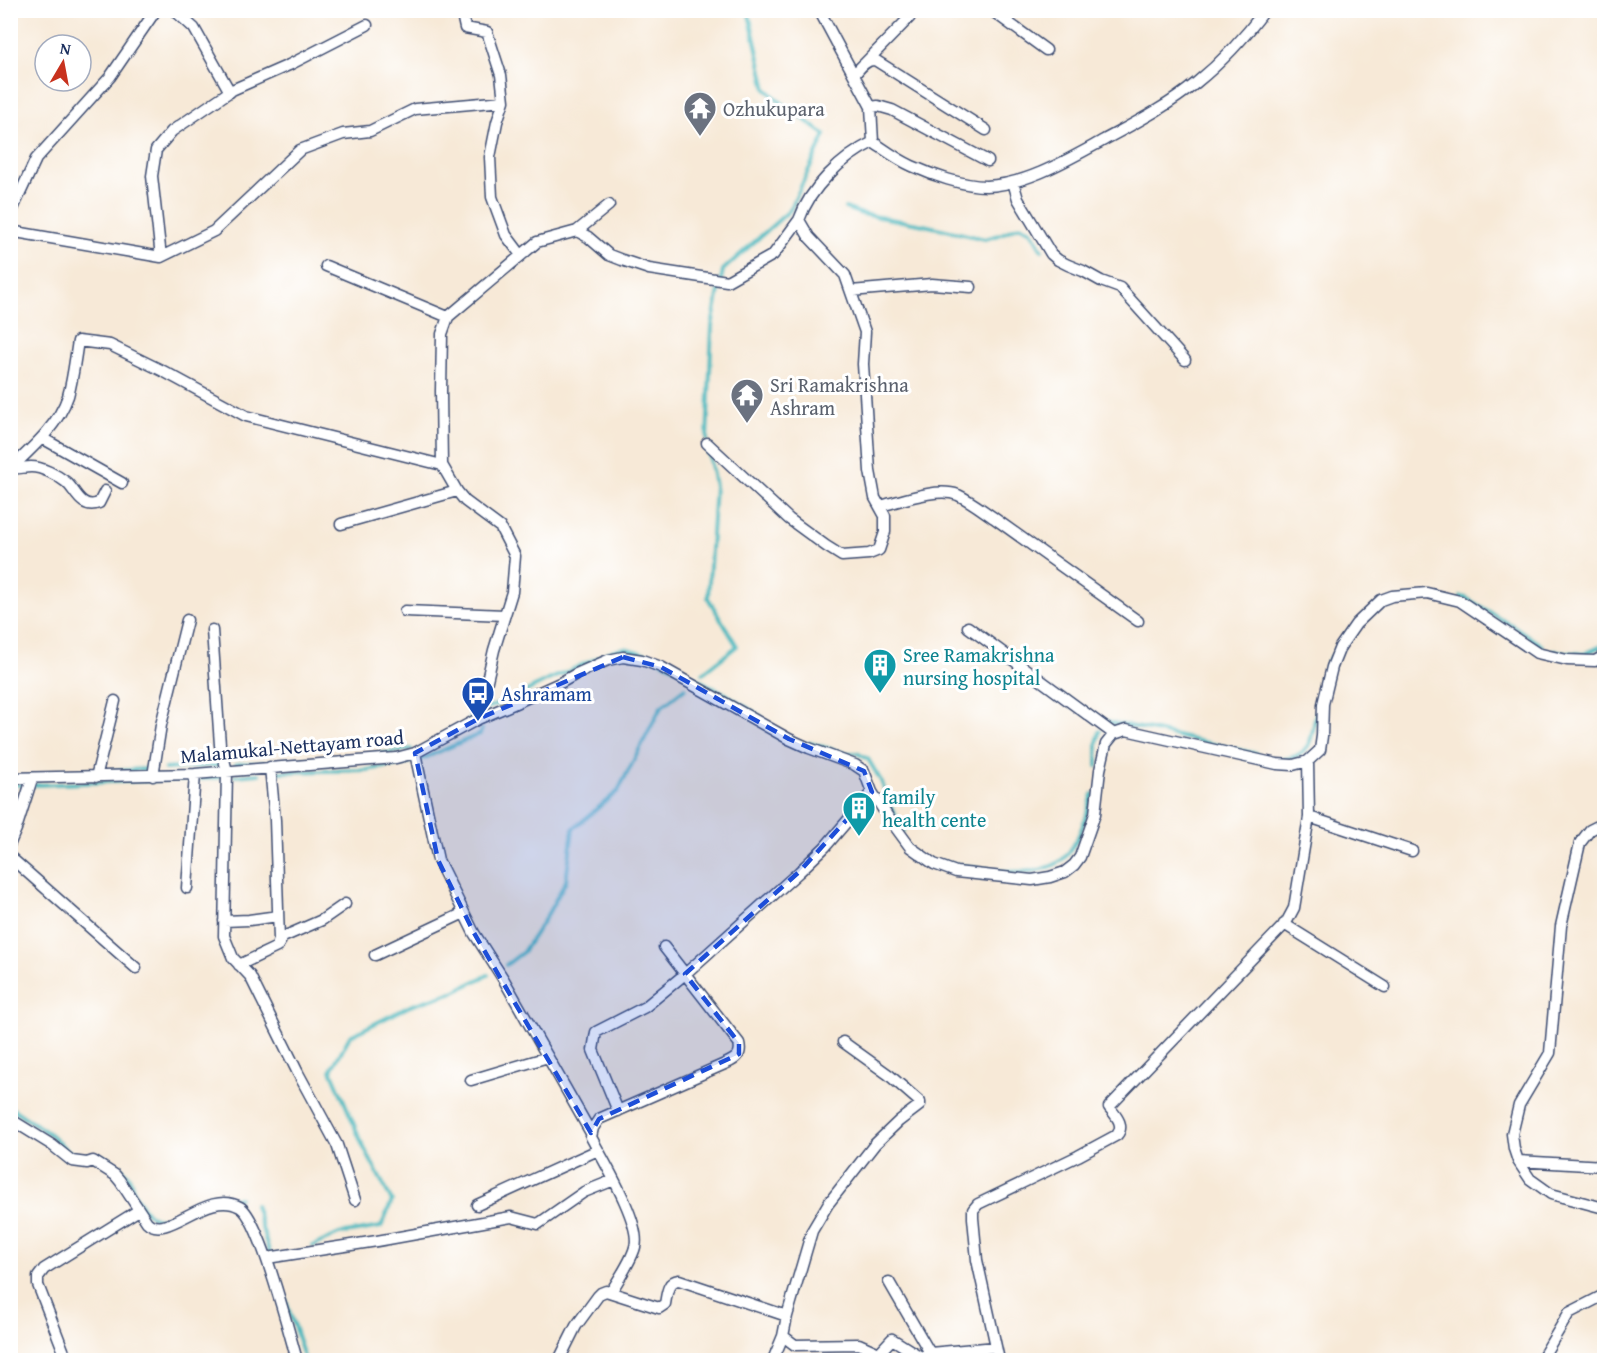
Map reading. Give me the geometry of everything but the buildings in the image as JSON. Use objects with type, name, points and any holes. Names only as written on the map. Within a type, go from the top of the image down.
[{"type":"street","points":[[10,215],[36,159],[110,77],[156,10]]},
{"type":"street","points":[[174,10],[194,28],[230,92]]},
{"type":"street","points":[[461,10],[465,28],[487,32],[501,75],[504,101],[490,158],[492,197],[506,235],[521,255]]},
{"type":"street","points":[[819,10],[871,107],[873,142]]},
{"type":"street","points":[[991,10],[1046,50]]},
{"type":"street","points":[[873,142],[910,166],[964,184],[986,186],[1028,177],[1069,159],[1146,117],[1195,84],[1232,50],[1265,10]]},
{"type":"street","points":[[854,75],[910,17]]},
{"type":"street","points":[[161,257],[152,176],[156,150],[172,131],[230,92],[367,25]]},
{"type":"street","points":[[865,63],[875,60],[986,130]]},
{"type":"street","points":[[10,231],[161,257],[213,231],[300,150],[343,134],[370,131],[415,110],[504,101]]},
{"type":"street","points":[[871,107],[878,106],[892,110],[988,161]]},
{"type":"street","points":[[577,231],[609,255],[648,269],[727,281],[772,255],[799,220],[803,208],[829,175],[856,151],[873,142]]},
{"type":"street","points":[[1013,182],[1018,199],[1051,254],[1068,265],[1120,288],[1185,360]]},
{"type":"street","points":[[478,719],[494,650],[512,592],[515,556],[500,527],[465,501],[442,465],[442,334],[448,316],[537,242],[577,231],[609,205]]},
{"type":"street","points":[[707,443],[789,519],[842,556],[869,554],[879,550],[885,532],[885,516],[875,498],[870,471],[863,364],[865,332],[845,275],[809,237],[799,220]]},
{"type":"street","points":[[326,266],[448,316]]},
{"type":"street","points":[[851,291],[932,284],[971,287]]},
{"type":"street","points":[[11,468],[42,438],[68,397],[78,341],[111,345],[246,416],[442,465]]},
{"type":"street","points":[[42,438],[122,483]]},
{"type":"street","points":[[11,468],[34,467],[44,470],[64,480],[81,500],[94,505],[99,503],[105,492]]},
{"type":"street","points":[[341,524],[457,491]]},
{"type":"street","points":[[880,506],[918,496],[940,493],[956,495],[974,504],[1138,621]]},
{"type":"street","points":[[968,627],[1114,734],[1126,729],[1277,764],[1293,765],[1308,761],[1320,750],[1323,704],[1332,667],[1340,647],[1356,624],[1381,600],[1392,596],[1427,593],[1460,601],[1537,653],[1567,660],[1595,661],[1605,656]]},
{"type":"street","points":[[405,611],[505,615]]},
{"type":"street","points":[[153,776],[160,726],[187,620]]},
{"type":"street","points":[[212,630],[220,745],[227,771],[224,936],[232,958],[250,976],[337,1145],[355,1200]]},
{"type":"street","name":"Malamukal-Nettayam road","points":[[10,778],[195,774],[396,758],[415,753],[478,719],[576,674],[608,660],[623,657],[642,660],[661,667],[789,739],[855,765],[864,771],[872,792],[910,847],[934,864],[956,872],[1032,880],[1065,872],[1080,856],[1095,814],[1106,744],[1114,734]]},
{"type":"street","points":[[96,777],[115,701]]},
{"type":"street","points":[[415,753],[438,860],[474,933],[548,1057],[591,1133],[620,1191],[637,1238],[635,1249],[611,1292]]},
{"type":"street","points":[[999,1360],[977,1260],[973,1210],[978,1204],[1117,1135],[1120,1124],[1109,1107],[1284,924],[1294,908],[1309,817],[1308,761]]},
{"type":"street","points":[[270,767],[275,820],[279,939],[277,947]]},
{"type":"street","points":[[188,888],[195,774]]},
{"type":"street","points":[[10,843],[32,778]]},
{"type":"street","points":[[618,1111],[593,1050],[596,1032],[645,1007],[685,974],[825,847],[872,792]]},
{"type":"street","points":[[1309,817],[1412,851]]},
{"type":"street","points":[[1605,823],[1590,830],[1580,843],[1561,926],[1550,1053],[1519,1105],[1512,1134],[1518,1161],[1530,1179],[1551,1194],[1605,1208]]},
{"type":"street","points":[[10,857],[136,968]]},
{"type":"street","points":[[239,965],[277,947],[283,937],[322,920],[345,903]]},
{"type":"street","points":[[375,955],[464,914]]},
{"type":"street","points":[[224,921],[278,916]]},
{"type":"street","points":[[1284,924],[1385,987]]},
{"type":"street","points":[[591,1133],[599,1119],[727,1063],[739,1054],[739,1043],[664,947]]},
{"type":"street","points":[[773,1360],[783,1336],[812,1231],[828,1204],[875,1144],[899,1120],[920,1105],[920,1102],[889,1075],[843,1042]]},
{"type":"street","points":[[471,1080],[548,1057]]},
{"type":"street","points":[[10,1119],[52,1145],[72,1161],[93,1161],[115,1175],[148,1224],[157,1227],[168,1225],[200,1208],[225,1203],[239,1206],[249,1216],[271,1258],[297,1360]]},
{"type":"street","points":[[477,1206],[598,1150]]},
{"type":"street","points":[[1518,1161],[1605,1166]]},
{"type":"street","points":[[271,1258],[511,1217],[538,1224],[584,1192],[614,1180]]},
{"type":"street","points":[[67,1360],[38,1285],[38,1277],[44,1269],[139,1210]]},
{"type":"street","points":[[559,1360],[576,1326],[603,1292],[611,1292],[659,1308],[665,1304],[669,1285],[679,1280],[787,1316]]},
{"type":"street","points":[[889,1282],[930,1353]]},
{"type":"street","points":[[1541,1360],[1569,1312],[1605,1295]]},
{"type":"street","points":[[783,1336],[795,1345],[858,1344],[879,1353],[892,1339],[921,1357],[930,1353],[996,1347]]},
{"type":"highlighted area","points":[[623,657],[661,667],[789,739],[864,771],[872,792],[799,872],[685,974],[739,1043],[739,1054],[599,1119],[591,1133],[474,933],[438,860],[415,753],[478,719]]},
{"type":"waterway","points":[[707,440],[712,326],[723,270],[790,210],[825,135],[766,89],[748,10]]},
{"type":"waterway","points":[[845,208],[862,214],[985,239],[1020,226],[1031,231],[1042,250]]},
{"type":"waterway","points":[[703,673],[737,646],[708,598],[715,486],[708,448]]},
{"type":"waterway","points":[[1461,597],[1515,627],[1542,646]]},
{"type":"waterway","points":[[1554,651],[1584,654],[1604,645]]},
{"type":"waterway","points":[[483,710],[614,650],[625,648],[654,657],[680,670],[724,693],[761,717]]},
{"type":"waterway","points":[[1322,687],[1331,657]]},
{"type":"waterway","points":[[506,965],[523,952],[566,881],[573,829],[618,791],[661,707],[685,688]]},
{"type":"waterway","points":[[469,721],[472,689]]},
{"type":"waterway","points":[[1281,760],[1302,753],[1307,747],[1319,703]]},
{"type":"waterway","points":[[1106,722],[1257,754]]},
{"type":"waterway","points":[[420,760],[480,734],[482,729]]},
{"type":"waterway","points":[[1097,766],[1097,743],[1100,731]]},
{"type":"waterway","points":[[810,743],[843,753],[857,753],[868,759],[904,831]]},
{"type":"waterway","points":[[374,755],[411,749]]},
{"type":"waterway","points":[[236,764],[310,760]]},
{"type":"waterway","points":[[279,772],[367,770],[409,763]]},
{"type":"waterway","points":[[165,769],[221,765]]},
{"type":"waterway","points":[[109,771],[147,769]]},
{"type":"waterway","points":[[235,776],[259,774]]},
{"type":"waterway","points":[[201,779],[222,777]]},
{"type":"waterway","points":[[34,785],[187,779]]},
{"type":"waterway","points":[[10,785],[25,785]]},
{"type":"waterway","points":[[943,862],[1006,872],[1040,870],[1054,865],[1065,857],[1075,843],[1093,794]]},
{"type":"waterway","points":[[313,1246],[339,1234],[381,1227],[392,1201],[363,1146],[331,1070],[350,1036],[410,1006],[453,992],[488,975]]},
{"type":"waterway","points":[[10,1107],[51,1135],[69,1152],[88,1156]]},
{"type":"waterway","points":[[101,1156],[115,1163],[127,1174],[139,1202],[151,1216],[156,1218],[167,1218],[207,1198],[239,1198]]},
{"type":"waterway","points":[[255,1205],[270,1254]]},
{"type":"waterway","points":[[285,1298],[305,1360]]},
{"type":"place","name":"Ozhukupara","points":[[700,137]]},
{"type":"place","name":"Sri Ramakrishna Ashram","points":[[747,424]]},
{"type":"place","name":"Sree Ramakrishna nursing hospital","points":[[880,694]]},
{"type":"place","name":"Ashramam","points":[[478,722]]},
{"type":"place","name":"family health cente","points":[[859,837]]}]
